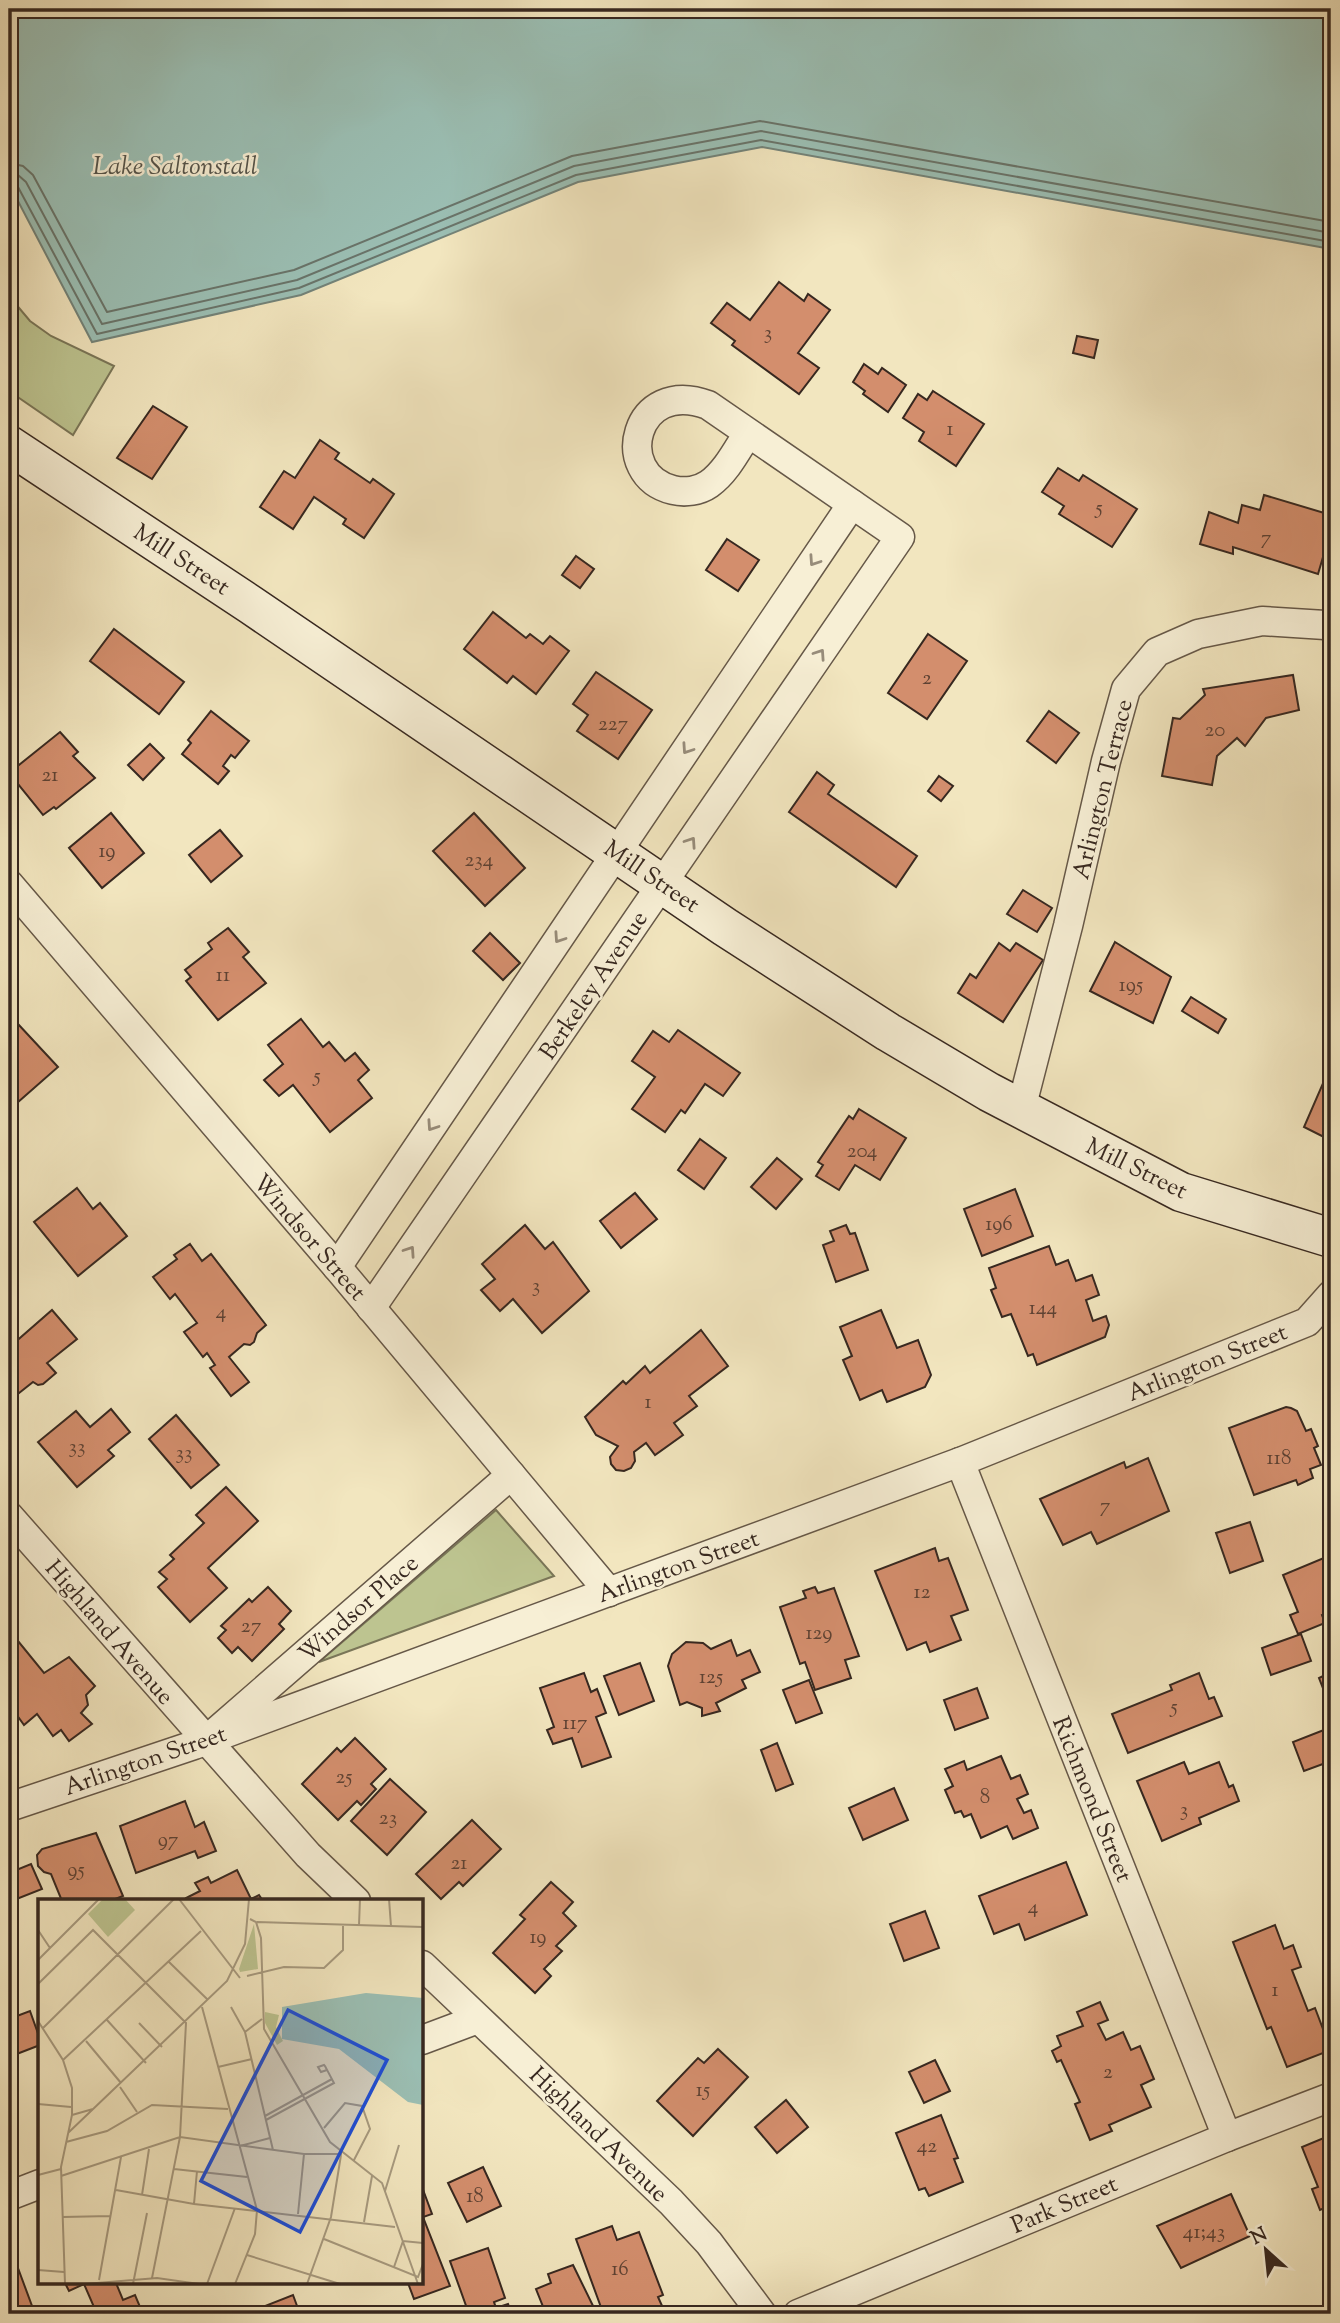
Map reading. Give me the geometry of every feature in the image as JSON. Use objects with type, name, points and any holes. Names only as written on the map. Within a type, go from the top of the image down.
[{"type":"main road","name":"Mill Street","points":[[9,445],[888,1032],[1021,1109],[1181,1192],[1331,1238]]},
{"type":"street","name":"Berkeley Avenue","points":[[371,1308],[900,537],[748,433]]},
{"type":"street","points":[[337,1267],[852,504]]},
{"type":"street","name":"Arlington Terrace","points":[[1021,1109],[1126,689],[1157,652],[1198,634],[1262,621],[1325,625],[1331,628]]},
{"type":"street","name":"Windsor Street","points":[[9,884],[337,1267],[609,1592]]},
{"type":"street","name":"Arlington Street","points":[[9,1807],[205,1741],[960,1462],[1307,1322],[1331,1295]]},
{"type":"street","name":"Richmond Street","points":[[960,1462],[1227,2137]]},
{"type":"street","name":"Windsor Place","points":[[205,1741],[511,1475]]},
{"type":"street","name":"Highland Avenue","points":[[9,1516],[205,1741],[308,1855],[354,1899]]},
{"type":"street","name":"Highland Avenue","points":[[424,1967],[671,2202],[709,2243],[762,2314]]},
{"type":"street","points":[[424,2039],[478,2019]]},
{"type":"street","name":"Park Street","points":[[798,2314],[1227,2137],[1331,2097]]},
{"type":"street","points":[[9,2196],[38,2185]]},
{"type":"green space","points":[[9,296],[30,321],[51,336],[114,366],[73,435],[9,391]]},
{"type":"green space","points":[[496,1510],[554,1576],[319,1662]]},
{"type":"water","name":"Lake Saltonstall","points":[[9,9],[1331,9],[1331,249],[762,147],[578,182],[301,295],[92,342],[9,184]]},
{"type":"building","points":[[779,282],[804,301],[808,294],[830,310],[798,353],[819,368],[799,394],[732,345],[735,341],[711,323],[727,303],[750,320]]},
{"type":"building","points":[[1077,336],[1098,340],[1094,358],[1073,353]]},
{"type":"building","points":[[864,364],[878,374],[882,368],[906,385],[888,412],[863,394],[865,391],[853,382]]},
{"type":"building","points":[[933,391],[984,424],[956,466],[919,441],[924,432],[903,418],[918,394],[927,400]]},
{"type":"building","points":[[153,406],[187,427],[152,479],[117,458]]},
{"type":"building","points":[[320,440],[339,453],[335,459],[370,483],[373,479],[394,494],[364,538],[343,524],[346,519],[314,497],[293,529],[260,507],[284,471],[295,478]]},
{"type":"building","points":[[1058,468],[1079,481],[1083,475],[1137,509],[1112,547],[1059,514],[1064,506],[1042,492]]},
{"type":"building","points":[[1264,495],[1331,515],[1331,530],[1318,574],[1233,547],[1233,554],[1200,544],[1209,512],[1238,523],[1242,505],[1260,510]]},
{"type":"building","points":[[727,539],[759,560],[738,591],[706,570]]},
{"type":"building","points":[[576,556],[594,569],[580,588],[562,575]]},
{"type":"building","points":[[493,612],[526,638],[530,634],[543,644],[550,636],[569,651],[536,694],[513,676],[507,683],[464,649]]},
{"type":"building","points":[[114,629],[184,682],[159,714],[90,661]]},
{"type":"building","points":[[928,634],[967,661],[927,719],[888,693]]},
{"type":"building","points":[[596,672],[652,710],[618,759],[577,731],[588,715],[573,704]]},
{"type":"building","points":[[1293,675],[1299,710],[1266,718],[1245,746],[1237,738],[1217,756],[1212,785],[1162,776],[1173,718],[1180,719],[1205,695],[1203,689]]},
{"type":"building","points":[[211,711],[249,741],[235,758],[231,755],[223,766],[229,771],[218,784],[182,754],[191,743],[188,740]]},
{"type":"building","points":[[1049,711],[1079,733],[1056,763],[1027,741]]},
{"type":"building","points":[[60,732],[78,752],[73,756],[95,778],[56,809],[54,807],[43,815],[9,773]]},
{"type":"building","points":[[150,744],[164,758],[143,780],[128,765]]},
{"type":"building","points":[[817,772],[834,785],[828,794],[917,856],[896,887],[789,812]]},
{"type":"building","points":[[939,776],[953,786],[941,801],[928,791]]},
{"type":"building","points":[[111,813],[144,853],[102,888],[69,848]]},
{"type":"building","points":[[474,813],[525,868],[485,906],[433,851]]},
{"type":"building","points":[[220,830],[242,856],[211,882],[189,855]]},
{"type":"building","points":[[1023,890],[1052,908],[1037,932],[1007,914]]},
{"type":"building","points":[[228,928],[249,952],[243,957],[266,983],[218,1020],[186,981],[191,977],[185,970],[212,949],[208,943]]},
{"type":"building","points":[[490,933],[520,963],[503,980],[473,951]]},
{"type":"building","points":[[1115,942],[1171,977],[1153,1023],[1090,991]]},
{"type":"building","points":[[999,943],[1010,951],[1016,943],[1043,960],[1003,1022],[958,993],[970,974],[976,978]]},
{"type":"building","points":[[1191,997],[1226,1019],[1218,1033],[1182,1011]]},
{"type":"building","points":[[301,1019],[323,1047],[329,1042],[345,1061],[355,1053],[369,1070],[358,1080],[372,1098],[330,1132],[293,1085],[279,1096],[264,1080],[283,1064],[268,1045]]},
{"type":"building","points":[[18,1024],[58,1067],[9,1110],[9,1031]]},
{"type":"building","points":[[678,1030],[740,1073],[723,1096],[705,1084],[685,1113],[681,1110],[665,1132],[632,1109],[655,1077],[632,1061],[653,1031],[669,1042]]},
{"type":"building","points":[[1327,1074],[1331,1076],[1331,1151],[1328,1139],[1304,1127]]},
{"type":"building","points":[[859,1109],[906,1138],[880,1180],[855,1165],[839,1190],[816,1176],[823,1165],[818,1162],[849,1116],[853,1119]]},
{"type":"building","points":[[700,1139],[726,1158],[704,1189],[678,1170]]},
{"type":"building","points":[[777,1158],[802,1179],[776,1209],[751,1187]]},
{"type":"building","points":[[77,1188],[93,1209],[100,1203],[127,1236],[78,1276],[34,1222]]},
{"type":"building","points":[[1015,1189],[1033,1236],[982,1256],[964,1209]]},
{"type":"building","points":[[635,1193],[657,1219],[621,1248],[600,1221]]},
{"type":"building","points":[[525,1225],[545,1249],[553,1242],[589,1291],[542,1333],[513,1299],[500,1311],[481,1290],[495,1279],[482,1264]]},
{"type":"building","points":[[846,1225],[850,1234],[855,1233],[868,1270],[836,1282],[823,1245],[834,1241],[830,1231]]},
{"type":"building","points":[[190,1244],[202,1261],[211,1254],[266,1325],[257,1333],[254,1342],[250,1345],[244,1344],[229,1357],[249,1382],[231,1396],[210,1368],[215,1365],[207,1353],[203,1357],[184,1332],[197,1323],[175,1294],[170,1299],[153,1277],[177,1259],[174,1255]]},
{"type":"building","points":[[1049,1246],[1056,1265],[1068,1260],[1076,1281],[1092,1275],[1099,1295],[1086,1300],[1093,1321],[1106,1316],[1109,1325],[1105,1337],[1037,1365],[1033,1354],[1028,1356],[1011,1314],[1002,1317],[991,1290],[996,1288],[989,1268]]},
{"type":"building","points":[[52,1310],[77,1339],[47,1363],[56,1373],[43,1384],[33,1382],[9,1401],[9,1339],[13,1344]]},
{"type":"building","points":[[881,1310],[897,1348],[918,1340],[931,1375],[925,1387],[887,1402],[882,1390],[860,1400],[843,1360],[852,1356],[840,1327]]},
{"type":"building","points":[[701,1330],[728,1366],[689,1396],[697,1406],[674,1423],[683,1435],[655,1455],[646,1443],[634,1452],[635,1461],[631,1468],[616,1470],[610,1457],[618,1446],[596,1435],[585,1417],[623,1381],[626,1384],[645,1366],[650,1373]]},
{"type":"building","points":[[1286,1407],[1297,1411],[1306,1431],[1311,1429],[1318,1446],[1314,1448],[1321,1465],[1310,1469],[1313,1478],[1298,1485],[1296,1480],[1254,1495],[1229,1428]]},
{"type":"building","points":[[111,1409],[130,1432],[108,1450],[114,1456],[77,1487],[38,1442],[76,1411],[90,1427]]},
{"type":"building","points":[[176,1415],[219,1465],[191,1488],[149,1439]]},
{"type":"building","points":[[1148,1458],[1169,1511],[1097,1544],[1091,1532],[1063,1545],[1040,1499],[1124,1462],[1126,1468]]},
{"type":"building","points":[[226,1487],[258,1521],[208,1568],[227,1588],[190,1622],[158,1587],[167,1579],[159,1572],[174,1559],[170,1555],[204,1523],[196,1515]]},
{"type":"building","points":[[1250,1522],[1263,1561],[1230,1573],[1216,1533]]},
{"type":"building","points":[[935,1548],[939,1561],[948,1558],[968,1610],[951,1616],[961,1640],[930,1652],[926,1642],[907,1650],[875,1571]]},
{"type":"building","points":[[1331,1555],[1331,1611],[1322,1615],[1325,1623],[1298,1634],[1290,1615],[1298,1612],[1283,1575]]},
{"type":"building","points":[[268,1587],[291,1611],[279,1624],[284,1629],[252,1661],[238,1647],[232,1653],[218,1638],[226,1630],[221,1626],[249,1599],[252,1602]]},
{"type":"building","points":[[815,1587],[818,1593],[834,1588],[859,1656],[845,1660],[851,1678],[815,1690],[805,1662],[800,1664],[780,1607],[806,1598],[803,1591]]},
{"type":"building","points":[[9,1630],[44,1673],[69,1657],[95,1686],[86,1695],[88,1705],[81,1713],[92,1724],[69,1741],[61,1730],[53,1736],[37,1714],[24,1725],[9,1704],[9,1668],[13,1665],[9,1661]]},
{"type":"building","points":[[1301,1634],[1311,1661],[1271,1675],[1262,1648]]},
{"type":"building","points":[[731,1640],[737,1656],[750,1650],[760,1672],[742,1680],[746,1688],[716,1703],[720,1711],[702,1716],[702,1708],[687,1702],[680,1705],[668,1666],[672,1654],[686,1642],[703,1643],[711,1649]]},
{"type":"building","points":[[640,1663],[654,1701],[619,1715],[604,1676]]},
{"type":"building","points":[[1331,1672],[1331,1709],[1319,1678]]},
{"type":"building","points":[[584,1673],[591,1692],[597,1689],[606,1713],[596,1717],[611,1757],[582,1767],[572,1738],[553,1744],[547,1730],[554,1727],[540,1688]]},
{"type":"building","points":[[1199,1673],[1209,1699],[1214,1697],[1222,1716],[1128,1753],[1112,1714],[1172,1690],[1170,1685]]},
{"type":"building","points":[[809,1680],[822,1713],[796,1723],[783,1690]]},
{"type":"building","points":[[977,1688],[988,1718],[955,1730],[944,1700]]},
{"type":"building","points":[[1329,1728],[1331,1761],[1304,1771],[1293,1742]]},
{"type":"building","points":[[355,1738],[386,1769],[371,1784],[376,1789],[361,1805],[357,1801],[338,1820],[302,1784],[337,1748],[341,1752]]},
{"type":"building","points":[[777,1743],[793,1784],[776,1791],[761,1750]]},
{"type":"building","points":[[1001,1756],[1011,1779],[1020,1775],[1028,1794],[1017,1799],[1024,1813],[1031,1810],[1038,1828],[1013,1839],[1007,1826],[981,1838],[971,1814],[964,1817],[961,1811],[955,1813],[945,1790],[953,1786],[945,1769],[964,1761],[967,1770]]},
{"type":"building","points":[[1184,1762],[1189,1774],[1219,1762],[1229,1787],[1233,1785],[1239,1801],[1199,1818],[1201,1824],[1162,1841],[1137,1781]]},
{"type":"building","points":[[390,1779],[426,1812],[387,1855],[351,1821]]},
{"type":"building","points":[[894,1788],[908,1820],[863,1840],[849,1808]]},
{"type":"building","points":[[185,1801],[195,1827],[204,1822],[216,1851],[198,1858],[195,1851],[136,1873],[120,1826]]},
{"type":"building","points":[[472,1820],[501,1849],[463,1886],[459,1882],[441,1899],[416,1874]]},
{"type":"building","points":[[96,1833],[123,1896],[115,1899],[61,1899],[51,1874],[38,1866],[37,1855],[42,1849]]},
{"type":"building","points":[[9,1860],[14,1871],[31,1864],[42,1889],[9,1902]]},
{"type":"building","points":[[1066,1862],[1087,1915],[1025,1940],[1019,1924],[994,1934],[979,1896]]},
{"type":"building","points":[[237,1870],[251,1899],[186,1899],[200,1891],[195,1883],[208,1877],[211,1883]]},
{"type":"building","points":[[551,1882],[573,1902],[563,1913],[576,1926],[556,1946],[562,1951],[544,1969],[551,1976],[535,1993],[493,1953],[525,1919],[520,1915]]},
{"type":"building","points":[[925,1911],[939,1948],[904,1961],[890,1924]]},
{"type":"building","points":[[1275,1925],[1284,1949],[1293,1945],[1301,1967],[1292,1970],[1308,2011],[1315,2008],[1331,2050],[1287,2067],[1271,2027],[1267,2029],[1233,1942]]},
{"type":"building","points":[[1100,2002],[1108,2020],[1098,2024],[1106,2040],[1123,2032],[1131,2050],[1140,2046],[1154,2079],[1141,2085],[1151,2107],[1109,2125],[1112,2131],[1090,2140],[1075,2104],[1080,2102],[1061,2060],[1057,2062],[1052,2051],[1061,2046],[1057,2036],[1083,2026],[1077,2012]]},
{"type":"building","points":[[30,2011],[38,2033],[38,2046],[9,2057],[9,2019]]},
{"type":"building","points":[[718,2049],[748,2077],[693,2136],[657,2101],[698,2058],[704,2063]]},
{"type":"building","points":[[935,2060],[950,2091],[924,2103],[909,2072]]},
{"type":"building","points":[[786,2100],[808,2127],[777,2153],[755,2127]]},
{"type":"building","points":[[941,2115],[958,2158],[954,2159],[963,2182],[929,2196],[925,2188],[919,2190],[896,2133]]},
{"type":"building","points":[[1331,2135],[1331,2211],[1329,2206],[1320,2210],[1312,2189],[1318,2187],[1302,2147]]},
{"type":"building","points":[[483,2167],[501,2206],[467,2222],[448,2183]]},
{"type":"building","points":[[424,2192],[432,2214],[424,2217]]},
{"type":"building","points":[[1231,2194],[1250,2236],[1181,2268],[1157,2226]]},
{"type":"building","points":[[424,2220],[450,2286],[414,2299],[408,2284],[424,2284]]},
{"type":"building","points":[[612,2226],[617,2240],[639,2232],[663,2295],[658,2297],[663,2308],[646,2314],[612,2314],[610,2307],[602,2310],[576,2239]]},
{"type":"building","points":[[488,2248],[505,2298],[494,2302],[496,2308],[508,2304],[512,2314],[469,2314],[450,2261]]},
{"type":"building","points":[[15,2260],[35,2314],[9,2314],[9,2262]]},
{"type":"building","points":[[573,2265],[597,2314],[546,2314],[536,2289],[551,2283],[548,2274]]},
{"type":"building","points":[[66,2284],[84,2284],[69,2291]]},
{"type":"building","points":[[84,2284],[116,2284],[123,2300],[135,2295],[143,2314],[97,2314]]},
{"type":"building","points":[[293,2295],[300,2314],[268,2314],[265,2306]]}]
